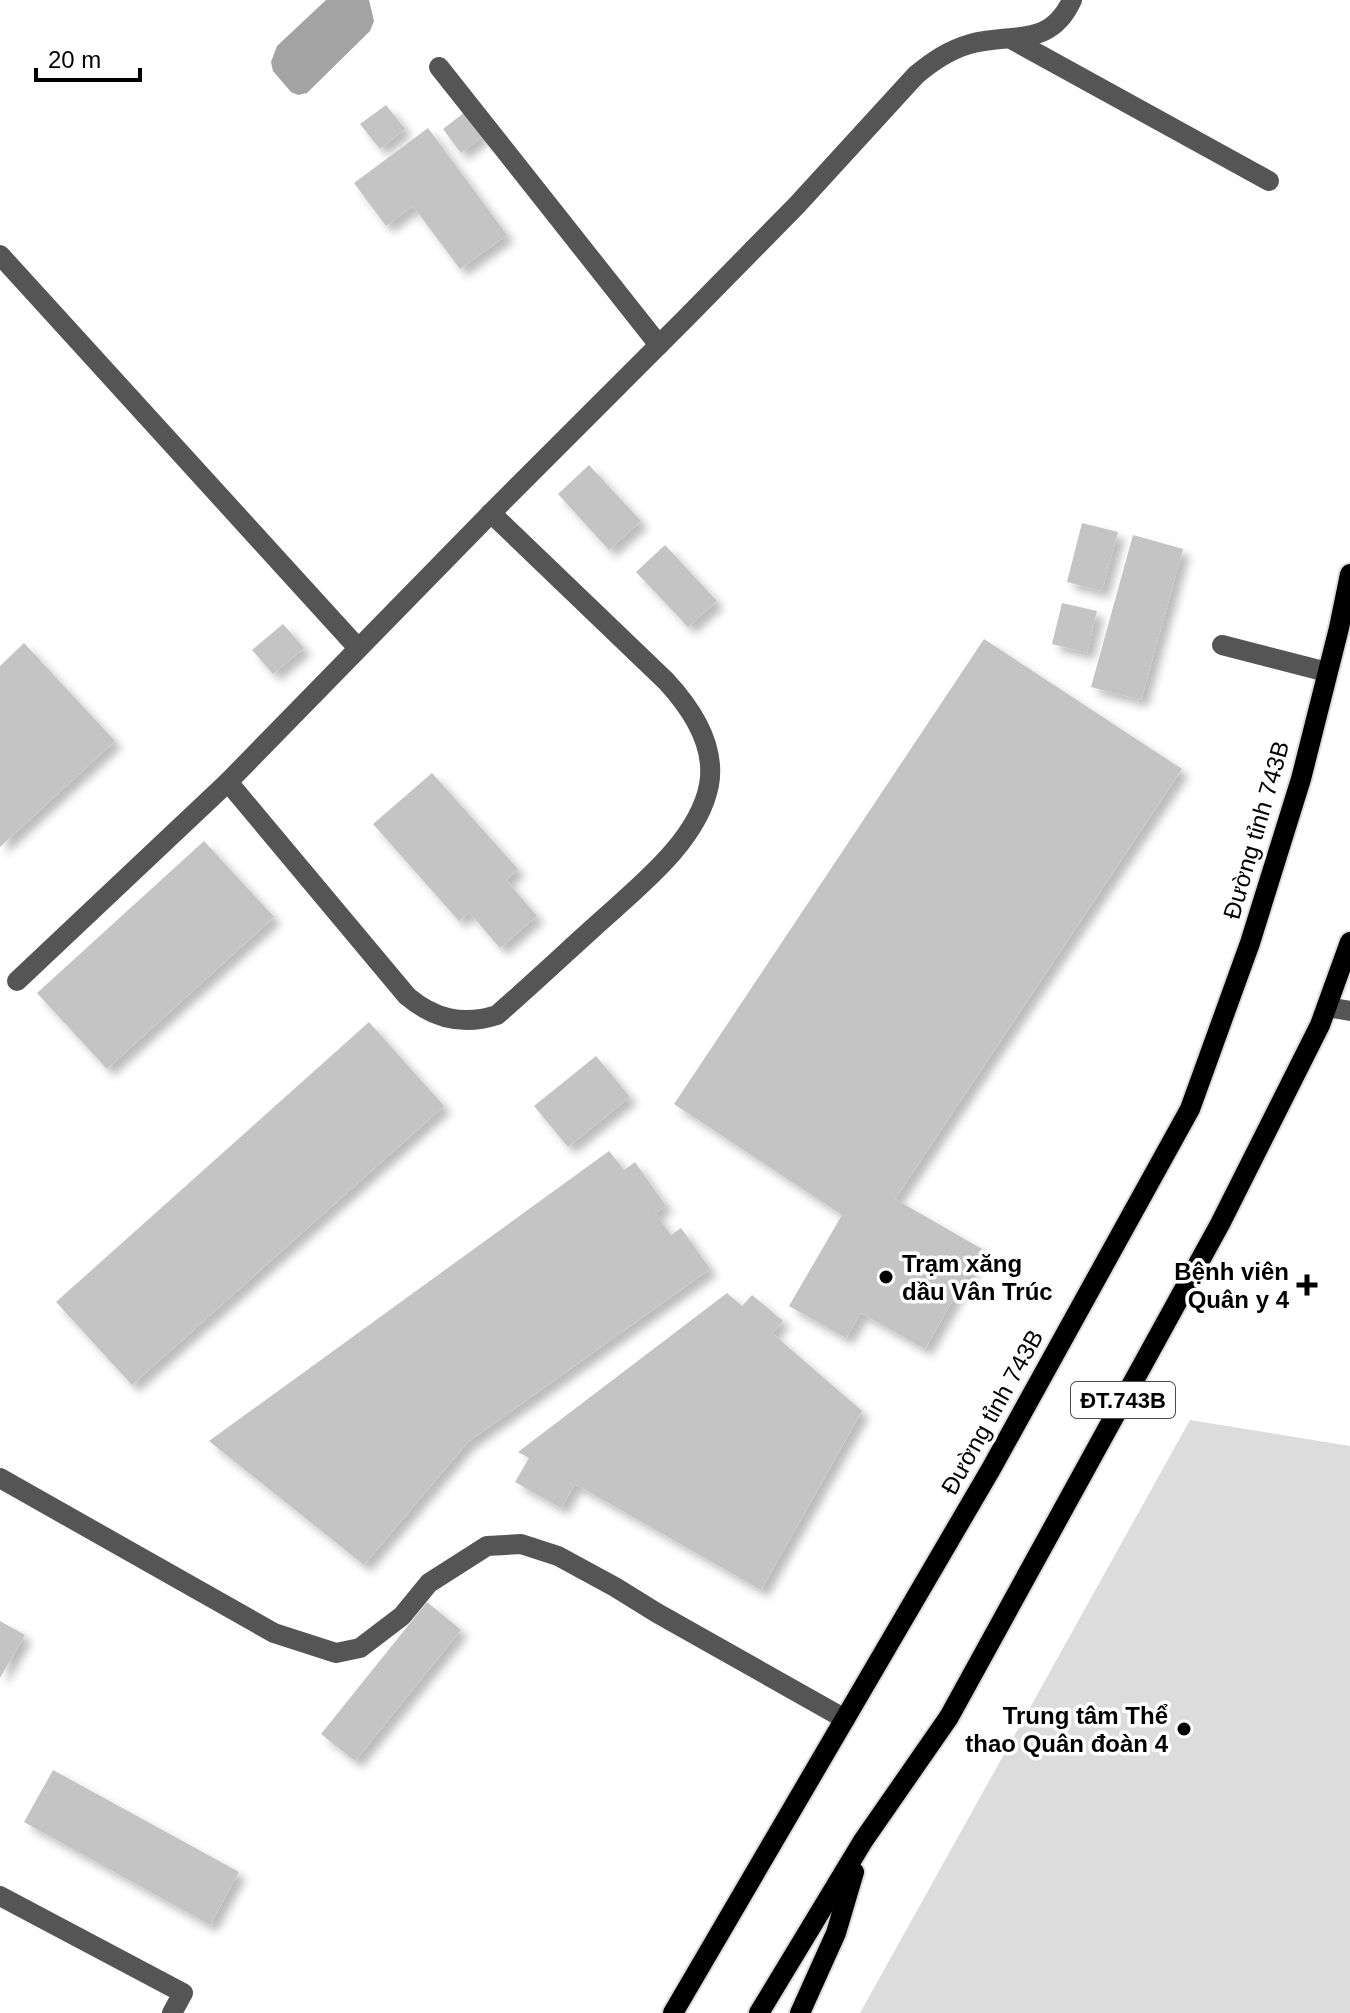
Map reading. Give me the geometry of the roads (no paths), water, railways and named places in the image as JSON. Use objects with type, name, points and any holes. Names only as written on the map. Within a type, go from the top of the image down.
[{"type":"main road","name":"Đường tỉnh 743B","points":[[673,2013],[999,1456],[1190,1109],[1259,913],[1301,779],[1350,574]]},
{"type":"main road","name":"ĐT.743B","points":[[759,2013],[863,1841],[956,1703],[1220,1224],[1327,1007],[1350,942]]},
{"type":"main road","points":[[800,2013],[836,1933],[863,1841]]},
{"type":"lane","points":[[17,981],[228,782],[797,205],[925,68],[953,50],[973,43],[1030,37],[1047,31],[1060,19],[1072,0]]},
{"type":"lane","points":[[1011,39],[1269,181]]},
{"type":"lane","points":[[439,67],[659,345]]},
{"type":"lane","points":[[0,255],[358,648]]},
{"type":"lane","points":[[228,782],[407,996],[427,1011],[451,1020],[482,1020],[497,1015],[667,859],[696,817],[709,784],[706,748],[692,712],[666,681],[491,513]]},
{"type":"lane","points":[[1222,645],[1327,672]]},
{"type":"lane","points":[[1327,1007],[1350,1011]]},
{"type":"lane","points":[[0,1478],[274,1633],[336,1653],[360,1648],[402,1616],[429,1583],[487,1546],[521,1544],[558,1556],[601,1579],[845,1719]]},
{"type":"lane","points":[[0,1896],[183,1993],[172,2013]]},
{"type":"place","name":"Trạm xăng dầu Vân Trúc","points":[[886,1277]]},
{"type":"place","name":"Bệnh viên Quân y 4","points":[[1307,1285]]},
{"type":"place","name":"Trung tâm Thể thao Quân đoàn 4","points":[[1184,1729]]}]
